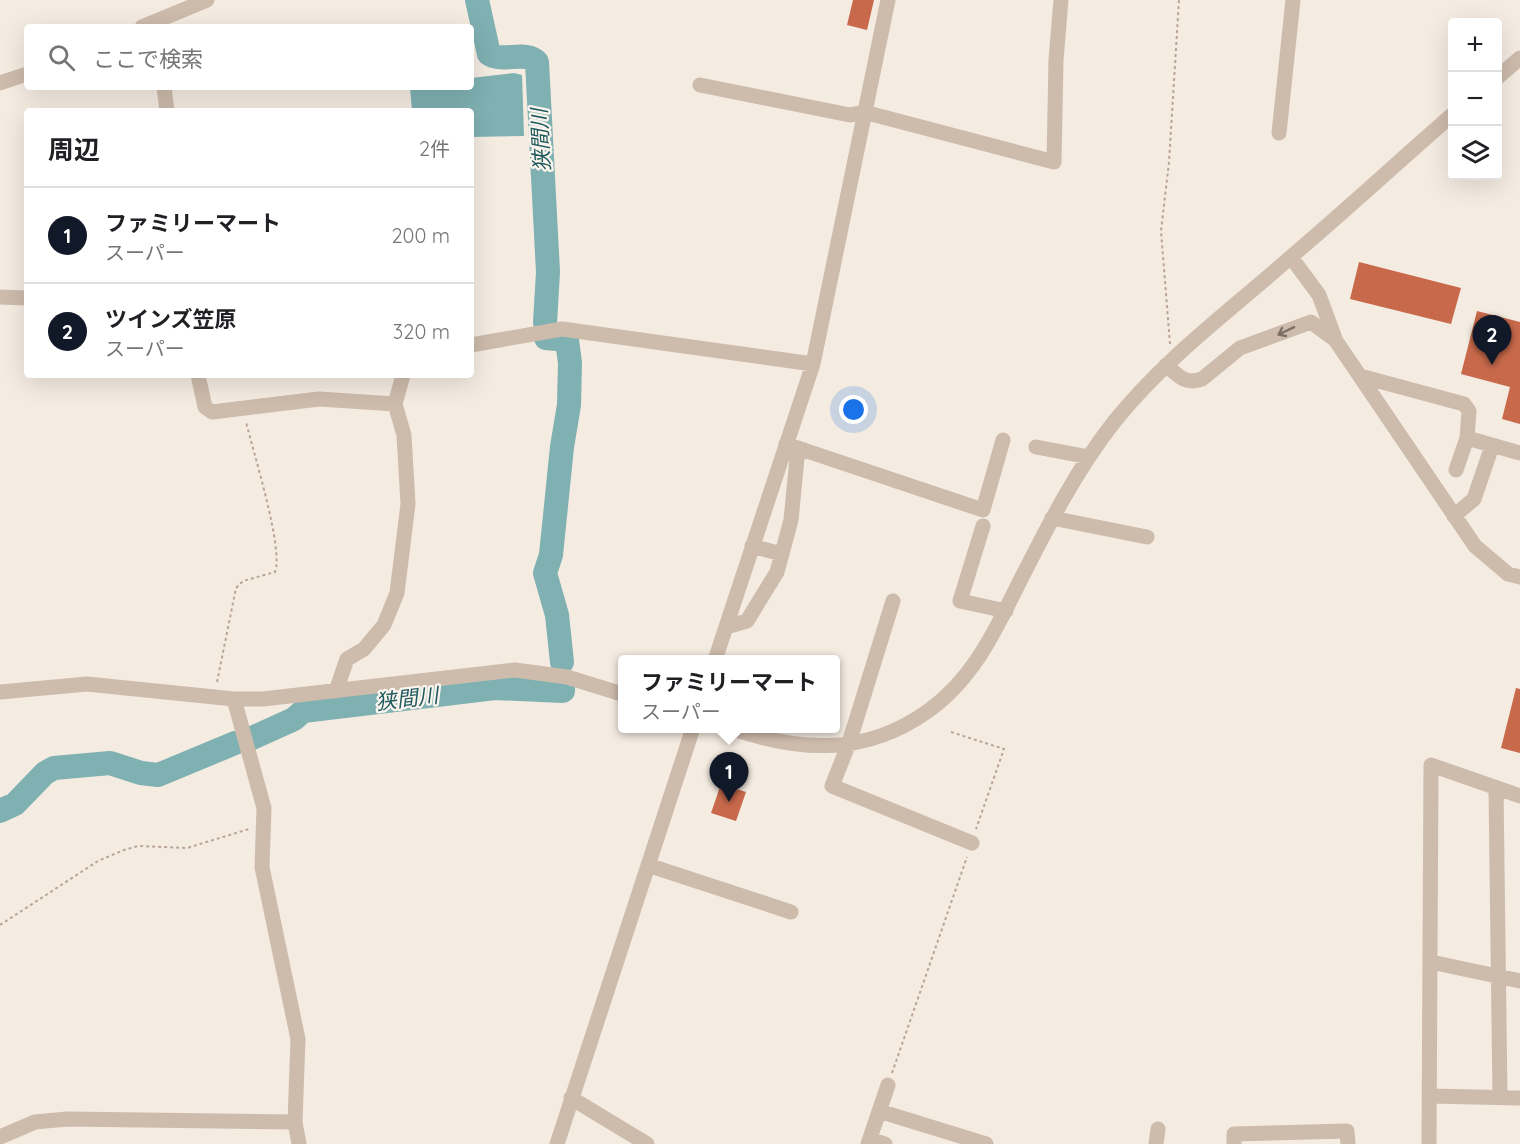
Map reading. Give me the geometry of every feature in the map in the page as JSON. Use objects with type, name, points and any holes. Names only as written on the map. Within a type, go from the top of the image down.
[{"type":"street","points":[[153,24],[207,0]]},
{"type":"street","points":[[717,655],[752,546],[792,446],[813,364],[888,0]]},
{"type":"street","points":[[700,85],[850,115],[864,112],[1054,162],[1056,60],[1061,0]]},
{"type":"street","points":[[1279,133],[1293,0]]},
{"type":"street","points":[[1502,73],[1520,58]]},
{"type":"street","points":[[0,83],[24,75]]},
{"type":"street","points":[[164,90],[167,108]]},
{"type":"street","points":[[744,733],[788,745],[822,748],[849,743],[902,726],[945,698],[976,664],[1006,611],[1052,518],[1089,457],[1134,397],[1168,363],[1448,119]]},
{"type":"street","points":[[1292,257],[1319,295],[1336,341],[1475,546],[1488,560],[1508,574],[1520,577]]},
{"type":"street","points":[[0,297],[24,298]]},
{"type":"street","points":[[1168,363],[1187,382],[1195,382],[1202,380],[1240,348],[1278,336],[1302,323],[1311,322],[1336,341]]},
{"type":"street","points":[[474,344],[562,329],[813,364]]},
{"type":"street","points":[[1360,376],[1464,404],[1469,411],[1467,438],[1456,470]]},
{"type":"street","points":[[199,378],[206,407],[212,412],[319,399],[394,404]]},
{"type":"street","points":[[336,692],[347,659],[364,649],[384,625],[397,593],[408,504],[404,435],[394,404],[402,378]]},
{"type":"street","points":[[1467,438],[1520,453]]},
{"type":"street","points":[[792,446],[983,510],[1003,440]]},
{"type":"street","points":[[726,627],[747,621],[777,572],[791,520],[792,446]]},
{"type":"street","points":[[1454,516],[1474,499],[1492,446]]},
{"type":"street","points":[[1036,447],[1089,457]]},
{"type":"street","points":[[1052,518],[1147,537]]},
{"type":"street","points":[[983,526],[960,601],[1006,611]]},
{"type":"street","points":[[752,546],[782,554]]},
{"type":"street","points":[[893,601],[849,743],[832,786],[972,843]]},
{"type":"street","points":[[0,692],[87,684],[234,699],[263,699],[515,670],[567,677],[618,693]]},
{"type":"street","points":[[234,699],[264,808],[262,867],[298,1039],[295,1122],[299,1144]]},
{"type":"street","points":[[557,1144],[692,733]]},
{"type":"street","points":[[1429,1144],[1431,765],[1520,796]]},
{"type":"street","points":[[1496,788],[1500,1098]]},
{"type":"street","points":[[648,865],[791,912]]},
{"type":"street","points":[[1431,962],[1520,981]]},
{"type":"street","points":[[885,1144],[869,1142],[888,1085]]},
{"type":"street","points":[[1430,1096],[1520,1098]]},
{"type":"street","points":[[571,1098],[647,1144]]},
{"type":"street","points":[[879,1111],[986,1144]]},
{"type":"street","points":[[0,1137],[35,1122],[67,1119],[295,1122]]},
{"type":"street","points":[[1234,1144],[1234,1134],[1347,1131],[1348,1144]]},
{"type":"path","points":[[1168,363],[1161,231],[1169,162],[1179,0]]},
{"type":"path","points":[[215,697],[236,588],[243,581],[275,572],[278,565],[274,530],[243,408]]},
{"type":"path","points":[[888,1085],[1004,749],[951,732]]},
{"type":"path","points":[[0,925],[98,861],[124,850],[138,846],[187,848],[264,826]]},
{"type":"water","points":[[514,73],[522,75],[524,136],[474,137],[474,108],[412,108],[410,90],[474,90],[474,78]]},
{"type":"building","points":[[853,0],[874,0],[867,30],[847,25]]},
{"type":"building","points":[[1359,262],[1461,288],[1451,324],[1350,299]]},
{"type":"building","points":[[1477,311],[1520,322],[1520,424],[1502,419],[1510,387],[1461,374]]},
{"type":"building","points":[[1516,688],[1520,689],[1520,753],[1501,748]]},
{"type":"building","points":[[721,784],[746,792],[736,821],[711,813]]},
{"type":"waterway","name":"狭間川","points":[[477,0],[489,54],[500,57],[527,57],[537,62],[548,272],[545,323]]},
{"type":"waterway","name":"狭間川","points":[[546,338],[567,340],[570,363],[569,405],[562,447],[551,555],[545,573],[557,615],[562,662]]},
{"type":"waterway","name":"狭間川","points":[[252,738],[294,719],[303,711],[495,688],[563,691],[563,685]]},
{"type":"waterway","name":"狭間川","points":[[0,811],[15,804],[45,773],[54,768],[110,763],[141,773],[158,775],[235,743]]},
{"type":"place","name":"ツインズ笠原","points":[[1492,365]]},
{"type":"place","name":"ファミリーマート","points":[[729,802]]}]
